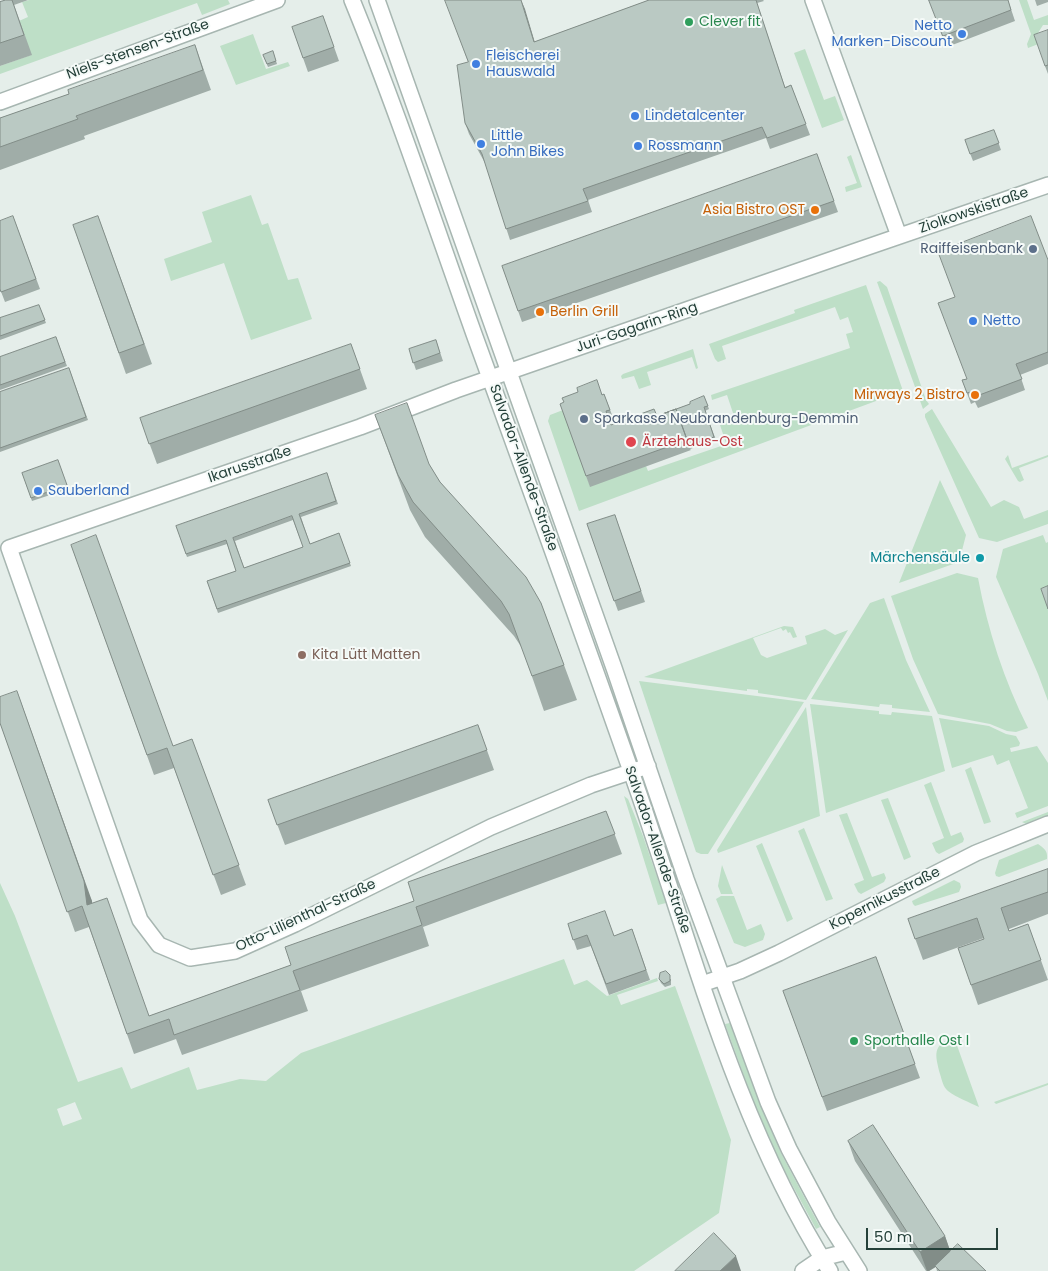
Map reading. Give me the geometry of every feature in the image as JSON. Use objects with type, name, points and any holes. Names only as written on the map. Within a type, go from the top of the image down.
[{"type":"street","name":"Niels-Stensen-Straße","points":[[0,102],[277,0]]},
{"type":"street","points":[[352,0],[421,183],[491,379]]},
{"type":"street","points":[[377,0],[510,372]]},
{"type":"street","points":[[813,0],[899,236]]},
{"type":"street","name":"Ziolkowskistraße","points":[[899,236],[1048,185]]},
{"type":"street","name":"Juri-Gagarin-Ring","points":[[510,372],[899,236]]},
{"type":"street","name":"Salvador-Allende-Straße","points":[[830,1271],[768,1158],[747,1111],[702,984],[631,771],[491,379],[510,372],[686,879],[768,1102],[789,1149],[828,1222],[859,1271]]},
{"type":"street","name":"Ikarusstraße","points":[[9,548],[360,427],[491,379]]},
{"type":"street","name":"Otto-Lilienthal-Straße","points":[[9,548],[140,920],[159,945],[190,958],[235,951],[295,924],[491,827],[591,785],[648,766]]},
{"type":"street","name":"Kopernikusstraße","points":[[723,977],[779,953],[976,853],[1048,824]]},
{"type":"street","points":[[702,984],[723,977]]},
{"type":"street","points":[[803,1271],[822,1258],[846,1252]]},
{"type":"street","points":[[837,1271],[846,1252]]},
{"type":"green space","points":[[29,0],[228,0],[230,4],[202,15],[197,3],[0,74],[0,66],[31,55],[19,21],[28,17],[22,2]]},
{"type":"green space","points":[[1019,0],[1027,0],[1034,20],[1048,15],[1048,25],[1043,25],[1038,33],[1041,43],[1028,48],[1027,44],[1031,34]]},
{"type":"green space","points":[[253,34],[266,69],[288,62],[290,66],[236,85],[220,46]]},
{"type":"green space","points":[[805,49],[824,100],[835,96],[844,120],[822,128],[794,53]]},
{"type":"green space","points":[[851,155],[862,187],[846,192],[845,187],[857,183],[847,157]]},
{"type":"green space","points":[[251,195],[262,225],[268,223],[288,280],[298,278],[312,319],[251,340],[224,263],[171,281],[164,259],[212,242],[202,212]]},
{"type":"green space","points":[[880,281],[887,287],[929,404],[923,409],[877,282]]},
{"type":"green space","points":[[866,285],[903,391],[579,511],[548,421],[550,415],[563,410],[590,486],[646,466],[648,471],[724,445],[726,443],[719,422],[734,416],[727,395],[712,400],[711,395],[850,348],[846,334],[853,332],[848,317],[840,320],[835,307],[722,346],[726,359],[718,362],[709,344],[795,313],[794,310]]},
{"type":"green space","points":[[693,349],[698,368],[696,369],[692,357],[647,372],[651,385],[639,389],[634,376],[622,379],[621,376],[623,374]]},
{"type":"green space","points":[[932,409],[991,507],[1004,500],[1019,507],[1024,519],[1048,510],[1048,524],[997,542],[979,538],[925,417],[925,414]]},
{"type":"green space","points":[[1008,455],[1012,468],[1048,455],[1048,457],[1019,468],[1024,480],[1020,482],[1005,459]]},
{"type":"green space","points":[[940,480],[966,535],[959,562],[899,583]]},
{"type":"green space","points":[[1043,535],[1046,543],[1048,542],[1048,701],[996,577],[1003,549]]},
{"type":"green space","points":[[957,573],[978,578],[998,655],[1011,692],[1028,728],[1016,732],[1007,731],[990,724],[938,714],[913,659],[891,596]]},
{"type":"green space","points":[[884,598],[906,660],[930,712],[892,708],[892,705],[880,704],[879,707],[811,699],[870,603]]},
{"type":"green space","points":[[784,626],[793,627],[797,637],[793,638],[790,632],[788,633],[786,629],[783,631],[781,628],[753,638],[761,655],[767,658],[807,644],[805,636],[825,629],[835,635],[848,630],[806,700],[758,693],[758,690],[747,689],[747,691],[644,677]]},
{"type":"green space","points":[[639,681],[804,702],[708,854],[696,852]]},
{"type":"green space","points":[[810,704],[879,711],[879,714],[891,715],[892,712],[932,716],[945,771],[826,813]]},
{"type":"green space","points":[[806,707],[820,816],[718,853],[717,850]]},
{"type":"green space","points":[[939,718],[989,726],[1006,734],[1016,736],[1020,743],[1019,746],[1010,748],[1011,752],[1037,746],[1048,763],[1048,806],[1017,818],[1015,813],[1028,808],[1009,760],[997,765],[993,755],[952,768]]},
{"type":"green space","points":[[971,767],[991,822],[984,824],[965,770]]},
{"type":"green space","points":[[931,782],[951,836],[961,832],[964,839],[963,842],[939,854],[932,843],[944,838],[924,785]]},
{"type":"green space","points":[[624,796],[628,799],[643,836],[666,903],[658,905]]},
{"type":"green space","points":[[888,798],[911,857],[904,860],[881,800]]},
{"type":"green space","points":[[1048,812],[1048,819],[1031,826],[1022,822]]},
{"type":"green space","points":[[847,813],[872,877],[884,873],[886,878],[884,882],[861,894],[854,884],[864,880],[839,815]]},
{"type":"green space","points":[[804,828],[833,899],[826,901],[798,831]]},
{"type":"green space","points":[[762,843],[793,919],[787,922],[756,846]]},
{"type":"green space","points":[[1038,844],[1045,850],[1047,859],[999,877],[996,876],[995,873],[999,860]]},
{"type":"green space","points":[[722,865],[733,894],[721,894],[718,886]]},
{"type":"green space","points":[[954,880],[960,883],[959,892],[915,906],[913,904],[912,901]]},
{"type":"green space","points":[[0,883],[15,916],[78,1082],[122,1067],[131,1089],[189,1067],[197,1090],[240,1079],[266,1081],[301,1053],[564,959],[574,985],[587,980],[607,996],[657,978],[658,981],[617,995],[621,1005],[675,986],[731,1140],[719,1213],[634,1271],[0,1271]],"holes":[[[75,1102],[82,1119],[63,1126],[57,1109]]]},
{"type":"green space","points":[[721,896],[734,896],[747,930],[761,924],[765,934],[763,940],[745,947],[734,943],[716,899]]},
{"type":"green space","points":[[730,1023],[761,1107],[781,1153],[820,1227],[816,1229],[776,1155],[756,1109],[725,1024]]},
{"type":"green space","points":[[954,1037],[979,1107],[959,1098],[946,1089],[943,1083],[936,1056],[937,1051],[942,1043]]},
{"type":"green space","points":[[1048,1083],[1048,1085],[996,1104],[994,1102]]},
{"type":"building","points":[[12,0],[24,35],[0,43],[0,2]]},
{"type":"building","name":"Lindetalcenter","points":[[445,0],[521,0],[534,42],[649,0],[756,0],[785,88],[791,85],[806,124],[767,138],[762,127],[583,189],[588,201],[506,229],[482,154],[465,123],[457,65],[468,62]]},
{"type":"building","name":"Netto Marken-Discount","points":[[929,0],[1008,0],[1011,10],[943,36]]},
{"type":"building","points":[[323,16],[334,47],[303,58],[292,27]]},
{"type":"building","points":[[1048,30],[1048,65],[1045,66],[1034,35]]},
{"type":"building","points":[[195,45],[203,70],[76,116],[78,119],[0,147],[0,118],[69,94],[68,90]]},
{"type":"building","points":[[273,51],[276,61],[267,64],[263,55]]},
{"type":"building","points":[[994,130],[999,143],[970,154],[965,140]]},
{"type":"building","points":[[817,154],[834,201],[518,311],[502,266]]},
{"type":"building","points":[[13,216],[36,279],[1,292],[0,221]]},
{"type":"building","points":[[98,216],[144,344],[119,353],[73,225]]},
{"type":"building","points":[[1031,216],[1048,260],[1048,352],[1016,364],[1022,379],[974,397],[971,392],[967,393],[962,380],[967,379],[938,303],[955,297],[938,252]]},
{"type":"building","points":[[39,305],[45,320],[0,336],[0,318]]},
{"type":"building","points":[[56,337],[65,362],[0,385],[0,357]]},
{"type":"building","points":[[436,340],[440,353],[413,363],[409,349]]},
{"type":"building","points":[[351,344],[360,369],[149,444],[140,418]]},
{"type":"building","points":[[69,368],[86,417],[0,448],[0,392]]},
{"type":"building","name":"Ärztehaus-Ost","points":[[597,380],[610,410],[606,411],[611,425],[654,409],[657,416],[676,409],[687,440],[586,476],[560,404],[564,402],[562,398],[578,392],[577,388]]},
{"type":"building","points":[[704,396],[708,406],[704,407],[714,437],[689,445],[676,409]]},
{"type":"building","points":[[407,403],[429,464],[440,482],[526,577],[541,603],[564,665],[532,676],[509,614],[501,601],[413,502],[398,475],[375,415]]},
{"type":"building","points":[[58,460],[67,485],[31,498],[22,473]]},
{"type":"building","points":[[327,473],[336,501],[299,514],[310,544],[339,533],[350,563],[217,609],[207,581],[236,571],[226,540],[186,554],[176,526]],"holes":[[[292,516],[303,547],[244,568],[233,538]]]},
{"type":"building","points":[[615,515],[641,591],[614,601],[587,524]]},
{"type":"building","points":[[96,535],[173,746],[192,739],[239,865],[213,875],[167,748],[147,755],[71,545]]},
{"type":"building","points":[[1048,586],[1048,609],[1041,589]]},
{"type":"building","points":[[17,691],[84,881],[87,905],[107,898],[149,1016],[291,965],[285,947],[414,901],[408,882],[606,811],[615,834],[416,907],[422,925],[293,971],[300,990],[174,1035],[169,1019],[127,1034],[82,906],[67,912],[0,723],[0,697]]},
{"type":"building","points":[[478,725],[487,750],[277,825],[268,800]]},
{"type":"building","points":[[1048,869],[1048,892],[1001,908],[1009,931],[1028,924],[1041,960],[971,985],[958,948],[984,939],[977,918],[915,939],[908,919]]},
{"type":"building","points":[[605,911],[614,936],[632,929],[646,970],[606,984],[587,935],[573,940],[568,924]]},
{"type":"building","name":"Sporthalle Ost I","points":[[876,957],[915,1064],[822,1097],[783,991]]},
{"type":"building","points":[[666,971],[670,975],[670,981],[664,984],[659,979],[660,973]]},
{"type":"building","points":[[873,1125],[945,1236],[920,1252],[848,1141]]},
{"type":"building","points":[[714,1233],[736,1256],[720,1271],[675,1271]]},
{"type":"building","points":[[958,1244],[986,1271],[940,1271],[935,1266]]},
{"type":"place","name":"Clever fit","points":[[689,22]]},
{"type":"place","name":"Netto Marken-Discount","points":[[962,34]]},
{"type":"place","name":"Fleischerei Hauswald","points":[[476,64]]},
{"type":"place","name":"Lindetalcenter","points":[[635,116]]},
{"type":"place","name":"Little John Bikes","points":[[481,144]]},
{"type":"place","name":"Rossmann","points":[[638,146]]},
{"type":"place","name":"Asia Bistro OST","points":[[815,210]]},
{"type":"place","name":"Raiffeisenbank","points":[[1033,249]]},
{"type":"place","name":"Berlin Grill","points":[[540,312]]},
{"type":"place","name":"Netto","points":[[973,321]]},
{"type":"place","name":"Mirways 2 Bistro","points":[[975,395]]},
{"type":"place","name":"Sparkasse Neubrandenburg-Demmin","points":[[584,419]]},
{"type":"place","name":"Ärztehaus-Ost","points":[[631,442]]},
{"type":"place","name":"Sauberland","points":[[38,491]]},
{"type":"place","name":"Märchensäule","points":[[980,558]]},
{"type":"place","name":"Kita Lütt Matten","points":[[302,655]]},
{"type":"place","name":"Sporthalle Ost I","points":[[854,1041]]}]
